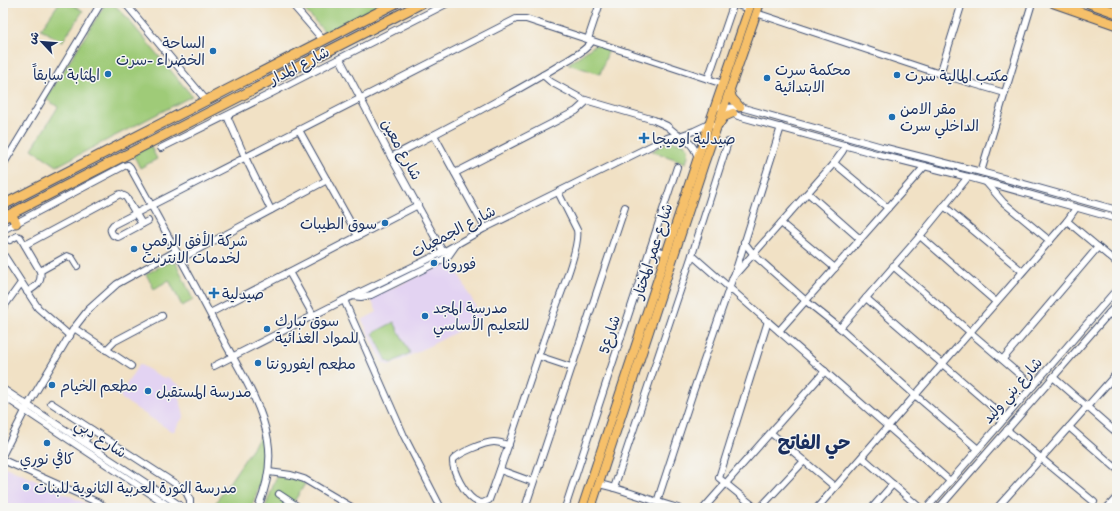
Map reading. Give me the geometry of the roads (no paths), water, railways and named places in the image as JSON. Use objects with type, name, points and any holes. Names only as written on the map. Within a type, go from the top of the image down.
[{"type":"highway","points":[[3,205],[396,3]]},
{"type":"highway","points":[[16,223],[7,216],[422,3]]},
{"type":"highway","points":[[1054,3],[1117,25]]},
{"type":"highway","points":[[1089,3],[1117,13]]},
{"type":"main road","points":[[591,508],[720,106],[723,84],[752,8],[760,3]]},
{"type":"main road","points":[[720,106],[730,90],[752,8]]},
{"type":"main road","points":[[730,90],[732,98],[740,107]]},
{"type":"main road","points":[[713,126],[733,113]]},
{"type":"main road","name":"شارع عمر المختار","points":[[582,508],[698,158],[713,126]]},
{"type":"street","points":[[125,3],[206,100]]},
{"type":"street","points":[[291,3],[323,40]]},
{"type":"street","name":"شارع المدار","points":[[161,148],[340,59],[448,3]]},
{"type":"street","points":[[391,157],[543,75],[584,50],[590,40],[600,3]]},
{"type":"street","points":[[708,79],[733,3],[752,8],[940,74],[1006,93]]},
{"type":"street","points":[[940,74],[962,3]]},
{"type":"street","points":[[981,172],[1032,3]]},
{"type":"street","points":[[3,164],[101,4]]},
{"type":"street","points":[[148,221],[118,237],[113,236],[111,231],[112,226],[516,19],[526,19],[723,84]]},
{"type":"street","name":"شارع معين","points":[[340,59],[442,252]]},
{"type":"street","points":[[543,75],[551,82],[587,101],[654,120],[668,126],[692,145],[698,158]]},
{"type":"street","points":[[455,174],[576,111],[587,101]]},
{"type":"street","points":[[720,106],[740,107],[882,147],[1034,186],[1117,210]]},
{"type":"street","points":[[720,106],[733,113],[781,128],[1031,194],[1117,219]]},
{"type":"street","points":[[227,116],[245,158],[272,210]]},
{"type":"street","name":"شارع الجمعيات","points":[[214,366],[351,296],[442,252],[484,228],[667,138],[713,126]]},
{"type":"street","points":[[657,502],[733,277],[781,128]]},
{"type":"street","points":[[299,130],[358,236]]},
{"type":"street","points":[[434,135],[484,228]]},
{"type":"street","points":[[614,488],[728,142]]},
{"type":"street","points":[[733,277],[834,163],[846,146]]},
{"type":"street","points":[[880,155],[882,147]]},
{"type":"street","points":[[834,163],[888,208]]},
{"type":"street","points":[[3,230],[126,165],[130,167],[233,356],[252,394],[265,428],[269,453],[269,472],[265,490],[258,508]]},
{"type":"street","points":[[780,331],[925,166]]},
{"type":"street","name":"شارع5","points":[[565,508],[677,168]]},
{"type":"street","points":[[840,328],[920,236],[968,177]]},
{"type":"street","points":[[180,259],[327,180]]},
{"type":"street","points":[[985,182],[1003,202],[1050,241]]},
{"type":"street","points":[[1031,194],[1034,186]]},
{"type":"street","points":[[509,446],[495,442],[490,443],[459,454],[453,460],[455,472],[467,493],[473,500],[483,503],[489,500],[509,446],[538,356],[574,254],[578,236],[577,230],[558,192]]},
{"type":"street","points":[[808,193],[860,239]]},
{"type":"street","points":[[25,246],[122,194],[126,197],[142,224]]},
{"type":"street","points":[[210,313],[418,205]]},
{"type":"street","points":[[944,206],[1022,272]]},
{"type":"street","points":[[525,508],[625,207]]},
{"type":"street","points":[[817,508],[1050,241],[1076,208]]},
{"type":"street","points":[[1067,221],[1117,263]]},
{"type":"street","points":[[781,223],[835,268]]},
{"type":"street","points":[[10,240],[20,236],[40,271],[41,277],[39,284],[27,292]]},
{"type":"street","points":[[920,236],[996,302]]},
{"type":"street","points":[[744,242],[754,255],[978,449]]},
{"type":"street","points":[[351,296],[361,297],[371,295],[445,258],[452,252],[456,244]]},
{"type":"street","points":[[1003,359],[1098,247]]},
{"type":"street","points":[[650,249],[667,253]]},
{"type":"street","points":[[3,454],[26,408],[74,328],[88,310],[114,287],[176,251]]},
{"type":"street","points":[[3,254],[27,292],[42,312],[70,336]]},
{"type":"street","points":[[692,255],[950,481]]},
{"type":"street","points":[[40,271],[67,256],[72,258],[77,266]]},
{"type":"street","points":[[893,266],[1033,386]]},
{"type":"street","points":[[289,272],[313,315]]},
{"type":"street","points":[[3,308],[21,283]]},
{"type":"street","name":"شارع بني وليد","points":[[926,508],[1117,289]]},
{"type":"street","points":[[866,298],[1004,418]]},
{"type":"street","points":[[344,300],[404,436],[441,508]]},
{"type":"street","name":"شارع بني وليد","points":[[939,508],[1117,304]]},
{"type":"street","points":[[1109,313],[1117,320]]},
{"type":"street","points":[[106,350],[115,341],[162,316]]},
{"type":"street","points":[[756,508],[718,478],[768,321]]},
{"type":"street","points":[[74,328],[131,366]]},
{"type":"street","points":[[538,356],[571,367]]},
{"type":"street","points":[[704,508],[825,371]]},
{"type":"street","points":[[997,508],[1116,375]]},
{"type":"street","points":[[1054,377],[1117,433]]},
{"type":"street","name":"شارع دبي","points":[[3,389],[26,408],[172,508]]},
{"type":"street","name":"شارع دبي","points":[[3,396],[84,442],[184,508]]},
{"type":"street","points":[[50,403],[185,490],[190,500],[190,508]]},
{"type":"street","points":[[1069,427],[1117,469]]},
{"type":"street","points":[[84,442],[92,430]]},
{"type":"street","points":[[1007,430],[1094,502]]},
{"type":"street","points":[[771,433],[835,487]]},
{"type":"street","points":[[862,457],[920,508]]},
{"type":"street","points":[[3,460],[99,503],[106,508]]},
{"type":"street","points":[[760,508],[804,461]]},
{"type":"street","points":[[500,470],[533,482]]},
{"type":"street","points":[[269,472],[291,475],[304,479],[353,508]]},
{"type":"street","points":[[599,484],[678,508]]},
{"type":"street","points":[[872,508],[893,484]]},
{"type":"street","points":[[279,494],[300,508]]},
{"type":"street","points":[[1107,508],[1117,497]]},
{"type":"place","name":"الساحة الخضراء -سرت","points":[[213,51]]},
{"type":"place","name":"المثابة سابقاً","points":[[108,74]]},
{"type":"place","name":"مكتب المالية سرت","points":[[897,75]]},
{"type":"place","name":"محكمة سرت الابتدائية","points":[[767,78]]},
{"type":"place","name":"مقر الامن الداخلي سرت","points":[[892,117]]},
{"type":"place","name":"صيدلية اوميجا","points":[[644,138]]},
{"type":"place","name":"سوق الطيبات","points":[[385,223]]},
{"type":"place","name":"شركة الأفق الرقمي لخدمات الانترنت","points":[[134,249]]},
{"type":"place","name":"فورونا","points":[[434,263]]},
{"type":"place","name":"صيدلية","points":[[214,293]]},
{"type":"place","name":"مدرسة المجد للتعليم الأساسي","points":[[425,316]]},
{"type":"place","name":"سوق تبارك للمواد الغذائية","points":[[267,329]]},
{"type":"place","name":"مطعم ايفورونتا","points":[[258,363]]},
{"type":"place","name":"مطعم الخيام","points":[[52,385]]},
{"type":"place","name":"مدرسة المستقبل","points":[[148,391]]},
{"type":"place","name":"كافي نوري","points":[[47,443]]},
{"type":"place","name":"مدرسة الثورة العربية الثانوية للبنات","points":[[26,487]]},
{"type":"district","name":"حي الفاتح","points":[[814,442]]}]
